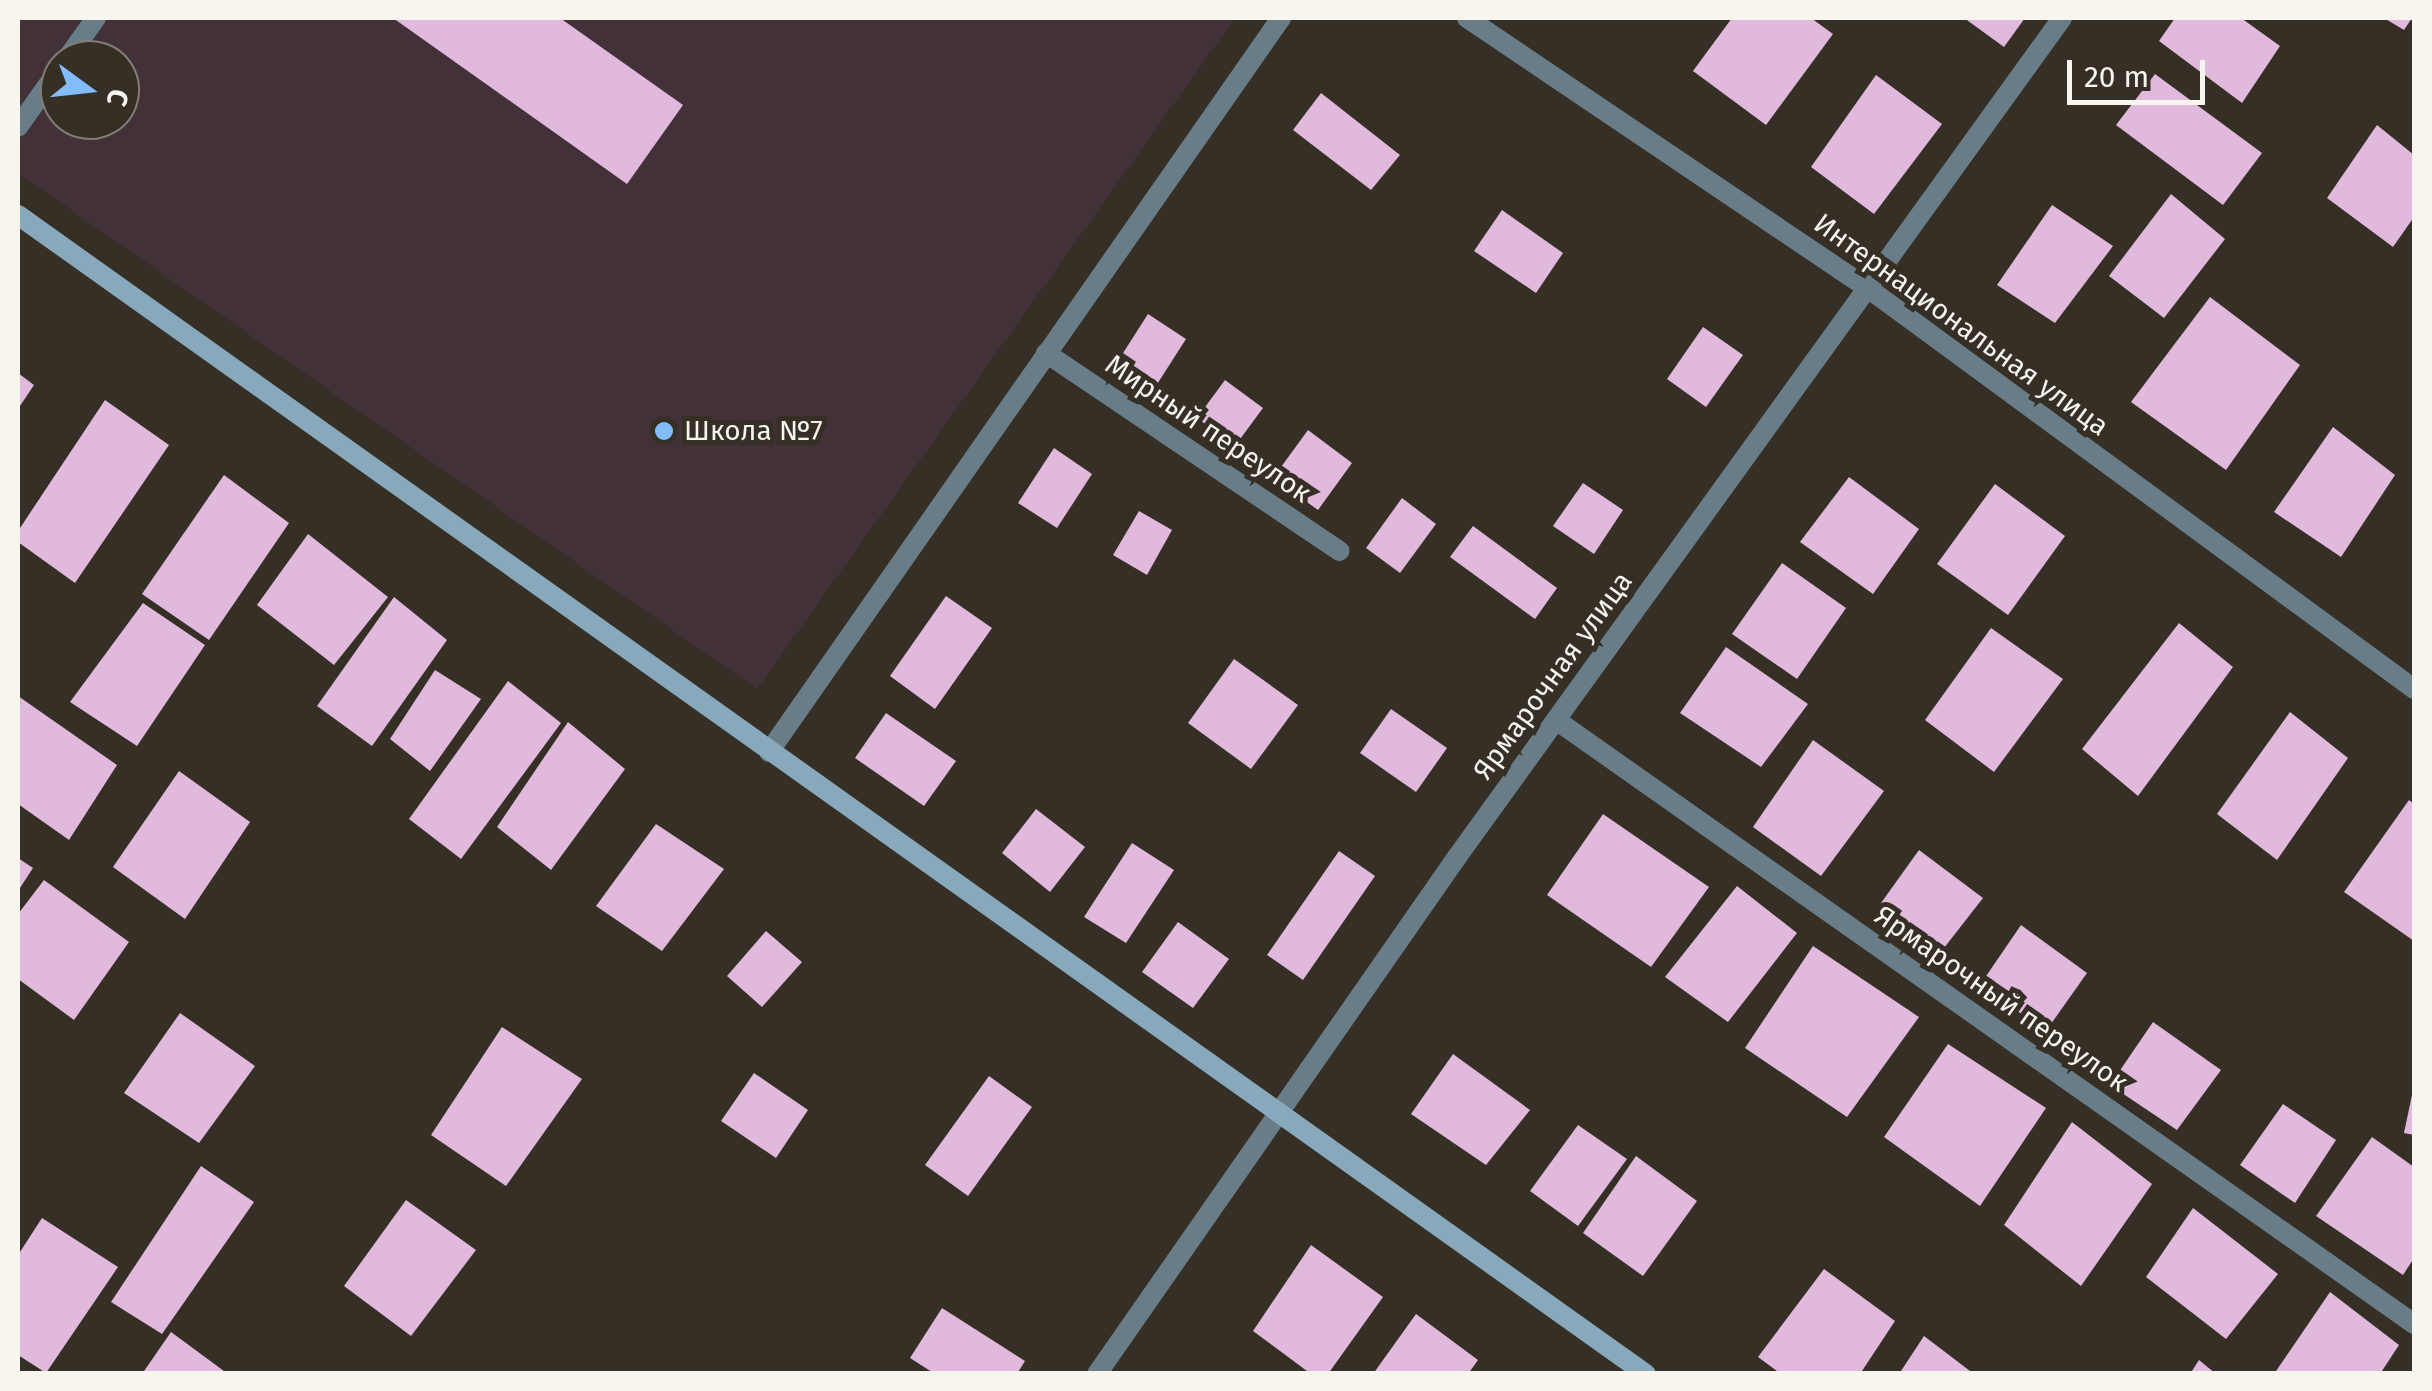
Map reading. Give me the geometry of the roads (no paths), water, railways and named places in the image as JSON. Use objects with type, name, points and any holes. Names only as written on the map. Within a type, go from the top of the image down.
[{"type":"main road","points":[[18,215],[1646,1374]]},
{"type":"street","points":[[80,40],[96,18]]},
{"type":"street","points":[[768,752],[1281,18]]},
{"type":"street","name":"Интернациональная улица","points":[[1467,18],[1866,286],[2414,689]]},
{"type":"street","name":"Ярмарочная улица","points":[[1097,1374],[1556,720],[2062,18]]},
{"type":"street","points":[[18,127],[40,96]]},
{"type":"street","name":"Мирный переулок","points":[[1046,352],[1340,552]]},
{"type":"street","name":"Ярмарочный переулок","points":[[1556,720],[2414,1324]]},
{"type":"place","name":"Школа №7","points":[[664,431]]}]
